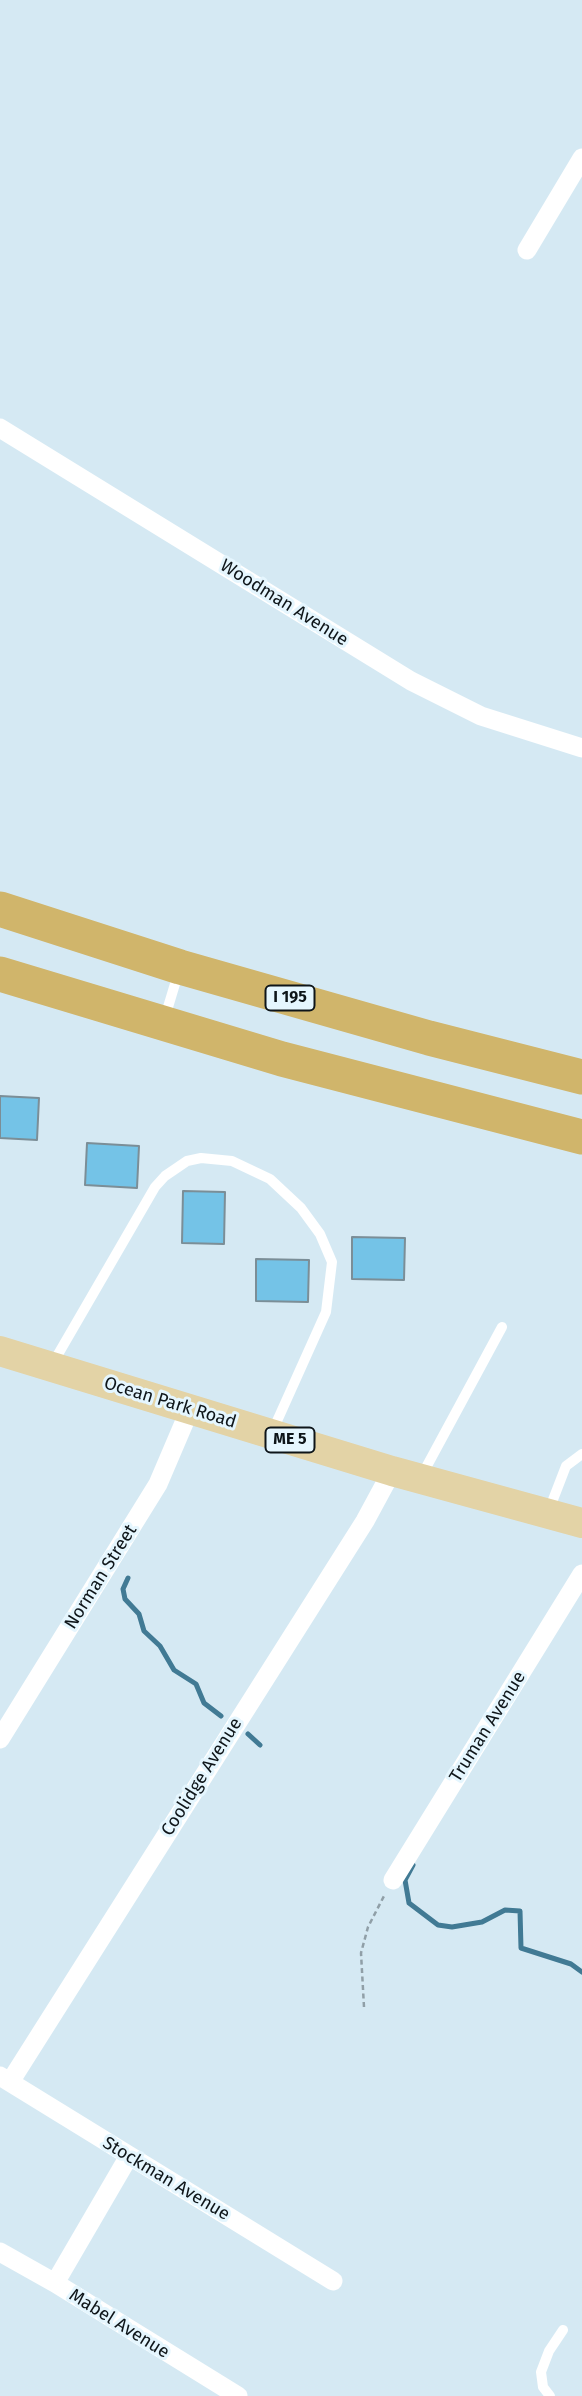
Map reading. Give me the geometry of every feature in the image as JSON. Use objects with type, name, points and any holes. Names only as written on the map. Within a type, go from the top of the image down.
[{"type":"highway","name":"I 195","points":[[0,909],[180,967],[442,1041],[582,1077]]},
{"type":"highway","points":[[0,974],[162,1024],[582,1137]]},
{"type":"main road","name":"Ocean Park Road","points":[[4,1359],[51,1367],[406,1475],[582,1523]]},
{"type":"street","points":[[527,250],[582,158]]},
{"type":"street","name":"Woodman Avenue","points":[[0,428],[411,681],[481,716],[582,748]]},
{"type":"street","name":"Norman Street","points":[[0,1739],[166,1470],[190,1409]]},
{"type":"street","name":"Coolidge Avenue","points":[[5,2079],[365,1521],[406,1475]]},
{"type":"street","name":"Truman Avenue","points":[[393,1880],[582,1574]]},
{"type":"street","name":"Stockman Avenue","points":[[5,2079],[333,2281]]},
{"type":"street","name":"Mabel Avenue","points":[[129,2156],[55,2283],[238,2396]]},
{"type":"street","points":[[0,2252],[55,2283]]},
{"type":"lane","points":[[162,1024],[180,967]]},
{"type":"lane","points":[[51,1367],[155,1187],[177,1166],[187,1161],[201,1158],[232,1161],[270,1179],[302,1208],[320,1234],[332,1262],[326,1311],[271,1434]]},
{"type":"lane","points":[[406,1475],[502,1327]]},
{"type":"lane","points":[[547,1513],[566,1466],[582,1454]]},
{"type":"lane","points":[[551,2396],[543,2387],[541,2372],[549,2351],[563,2330]]},
{"type":"path","points":[[364,2007],[360,1982],[361,1953],[369,1927],[393,1880]]},
{"type":"building","points":[[0,1096],[39,1098],[37,1140],[0,1138]]},
{"type":"building","points":[[87,1143],[139,1146],[137,1188],[85,1185]]},
{"type":"building","points":[[183,1191],[225,1192],[224,1244],[182,1243]]},
{"type":"building","points":[[352,1237],[405,1238],[404,1280],[352,1279]]},
{"type":"building","points":[[256,1259],[309,1260],[308,1302],[256,1301]]},
{"type":"waterway","points":[[128,1578],[123,1589],[125,1599],[139,1614],[144,1631],[160,1646],[174,1670],[196,1684],[204,1703],[221,1716]]},
{"type":"waterway","points":[[248,1734],[260,1745]]},
{"type":"waterway","points":[[413,1865],[405,1880],[409,1903],[438,1925],[452,1927],[482,1922],[505,1910],[520,1911],[521,1948],[571,1964],[582,1972]]}]
